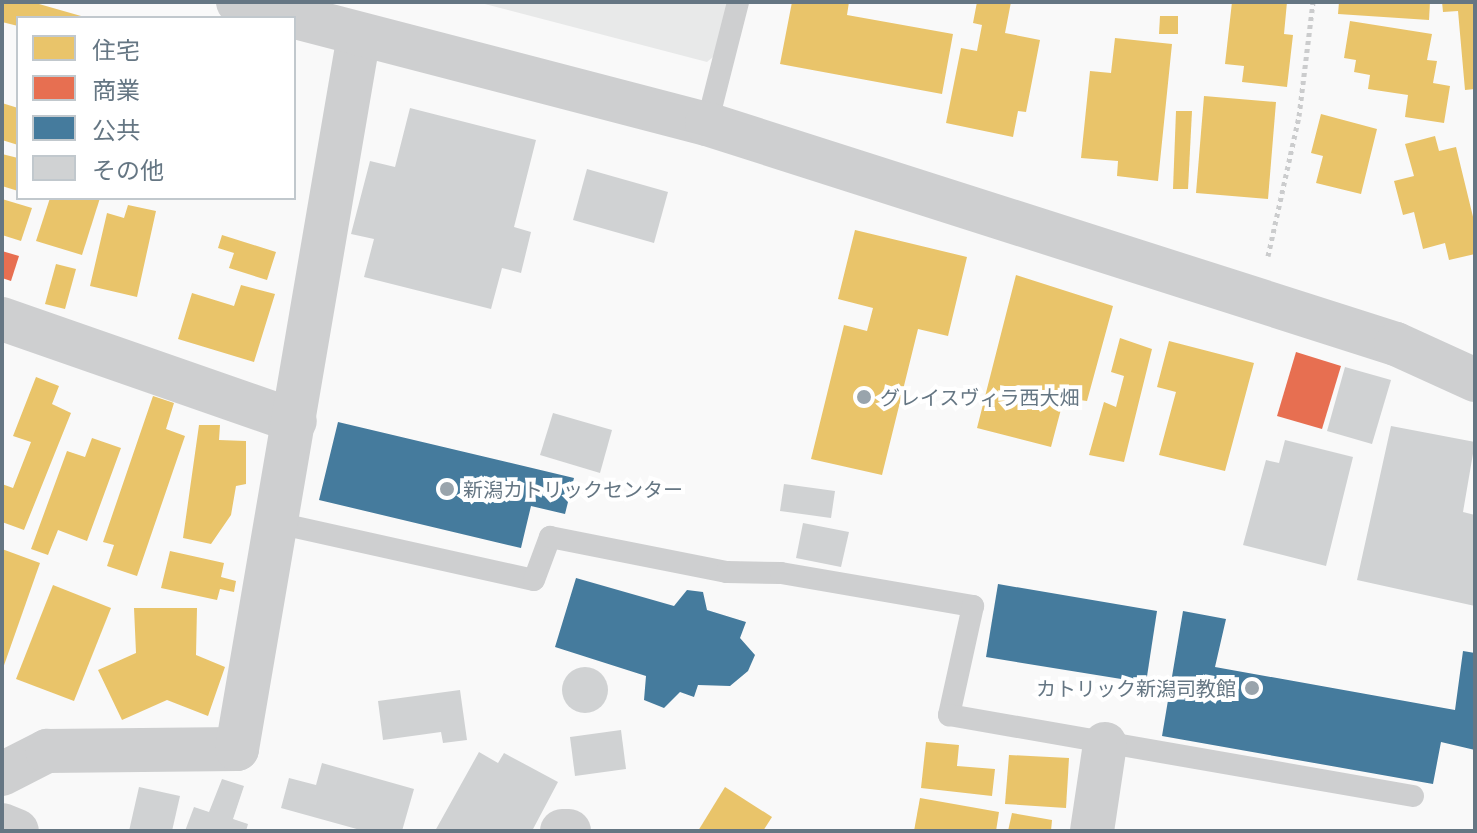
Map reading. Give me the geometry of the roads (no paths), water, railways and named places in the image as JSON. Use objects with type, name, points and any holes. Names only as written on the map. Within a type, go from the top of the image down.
[{"type":"street","points":[[238,2],[289,16]]},
{"type":"street","points":[[296,18],[707,124],[1396,344],[1475,380]]},
{"type":"street","points":[[2,733],[47,751],[237,749],[359,35]]},
{"type":"street","points":[[2,319],[295,421]]},
{"type":"street","points":[[1092,831],[1105,744]]},
{"type":"street","points":[[2,774],[47,751]]},
{"type":"street","points":[[2,825],[17,831]]},
{"type":"street","points":[[562,831],[569,831]]},
{"type":"lane","points":[[707,124],[738,2]]},
{"type":"lane","points":[[277,523],[534,580],[550,537],[727,572],[781,573],[973,606],[949,715],[1413,796]]},
{"type":"place","name":"グレイスヴィラ西大畑","points":[[864,397]]},
{"type":"place","name":"新潟カトリックセンター","points":[[447,489]]},
{"type":"place","name":"カトリック新潟司教館","points":[[1252,688]]}]
